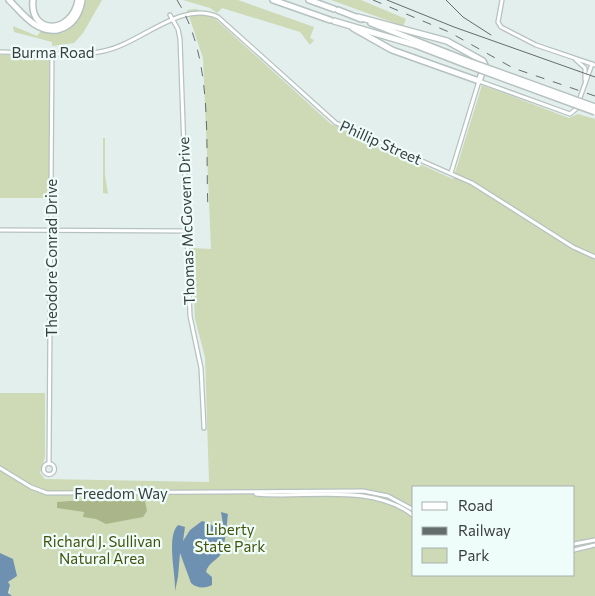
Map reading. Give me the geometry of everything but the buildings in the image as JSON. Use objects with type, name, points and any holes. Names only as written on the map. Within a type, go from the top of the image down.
[{"type":"highway","points":[[9,0],[35,24],[54,30],[64,29],[72,23],[78,15],[82,0]]},
{"type":"highway","points":[[33,0],[32,9],[36,17],[45,25],[54,26],[62,25],[71,18],[78,0]]},
{"type":"highway","points":[[273,0],[353,28],[409,43],[595,107]]},
{"type":"highway","points":[[309,0],[358,17],[467,63],[595,112]]},
{"type":"highway","points":[[353,28],[392,50],[480,81],[484,63],[457,46],[439,38],[358,17]]},
{"type":"street","points":[[451,173],[480,81],[568,114],[575,111],[594,64],[536,45],[501,27],[498,22],[502,0]]},
{"type":"street","name":"Phillip Street","points":[[203,8],[218,17],[336,123],[451,173],[486,191],[578,250],[595,257]]},
{"type":"street","name":"Burma Road","points":[[0,52],[94,52],[109,50],[175,12]]},
{"type":"street","name":"Thomas McGovern Drive","points":[[170,15],[178,29],[180,40],[190,316],[201,368],[204,428]]},
{"type":"street","name":"Theodore Conrad Drive","points":[[49,464],[52,52]]},
{"type":"street","points":[[574,58],[585,70],[584,87]]},
{"type":"street","points":[[0,230],[187,231]]},
{"type":"street","name":"Freedom Way","points":[[0,468],[31,488],[50,493],[369,492],[393,498],[412,509]]},
{"type":"street","name":"Freedom Way","points":[[248,493],[371,496],[395,504],[412,515]]},
{"type":"street","points":[[575,544],[595,540]]},
{"type":"street","points":[[575,550],[595,545]]},
{"type":"green space","points":[[84,0],[102,0],[83,33],[74,43],[52,46],[52,42],[14,32],[13,26],[37,36],[41,31],[63,33],[78,19]]},
{"type":"green space","points":[[183,0],[238,0],[314,27],[310,38],[314,40],[310,45],[300,32],[222,8],[217,13],[210,8]]},
{"type":"green space","points":[[331,0],[361,0],[406,19],[403,26]]},
{"type":"green space","points":[[196,9],[211,15],[331,124],[453,179],[482,85],[569,118],[578,114],[595,119],[595,596],[9,596],[10,585],[8,582],[14,577],[0,559],[0,393],[45,393],[45,457],[40,473],[45,479],[209,482],[205,357],[195,319],[191,248],[211,249],[203,58],[187,10]]},
{"type":"green space","points":[[0,55],[49,55],[49,198],[0,198]]},
{"type":"green space","points":[[103,138],[105,138],[105,175],[108,194],[103,193]]},
{"type":"green space","points":[[145,501],[147,511],[143,517],[106,524],[96,519],[83,517],[84,512],[57,508],[57,502]]},
{"type":"water","points":[[221,512],[228,514],[226,534],[221,554],[208,566],[206,572],[212,577],[212,585],[201,587],[191,583],[180,553],[175,591],[172,556],[174,531],[178,525],[185,527],[183,541],[190,530],[202,521],[209,523],[217,529],[223,524]]},
{"type":"water","points":[[0,553],[13,559],[17,576],[8,582],[10,585],[8,593],[12,596],[0,596]]},
{"type":"tram line","points":[[387,0],[454,27],[595,77]]},
{"type":"tram line","points":[[446,0],[463,17],[491,35]]},
{"type":"railway","points":[[177,0],[189,23],[197,48],[202,74],[207,129],[208,209]]},
{"type":"railway","points":[[373,0],[449,32],[513,68],[595,96]]},
{"type":"park label","name":"Liberty State Park","points":[[230,538]]},
{"type":"park label","name":"Richard J. Sullivan Natural Area","points":[[102,550]]}]
